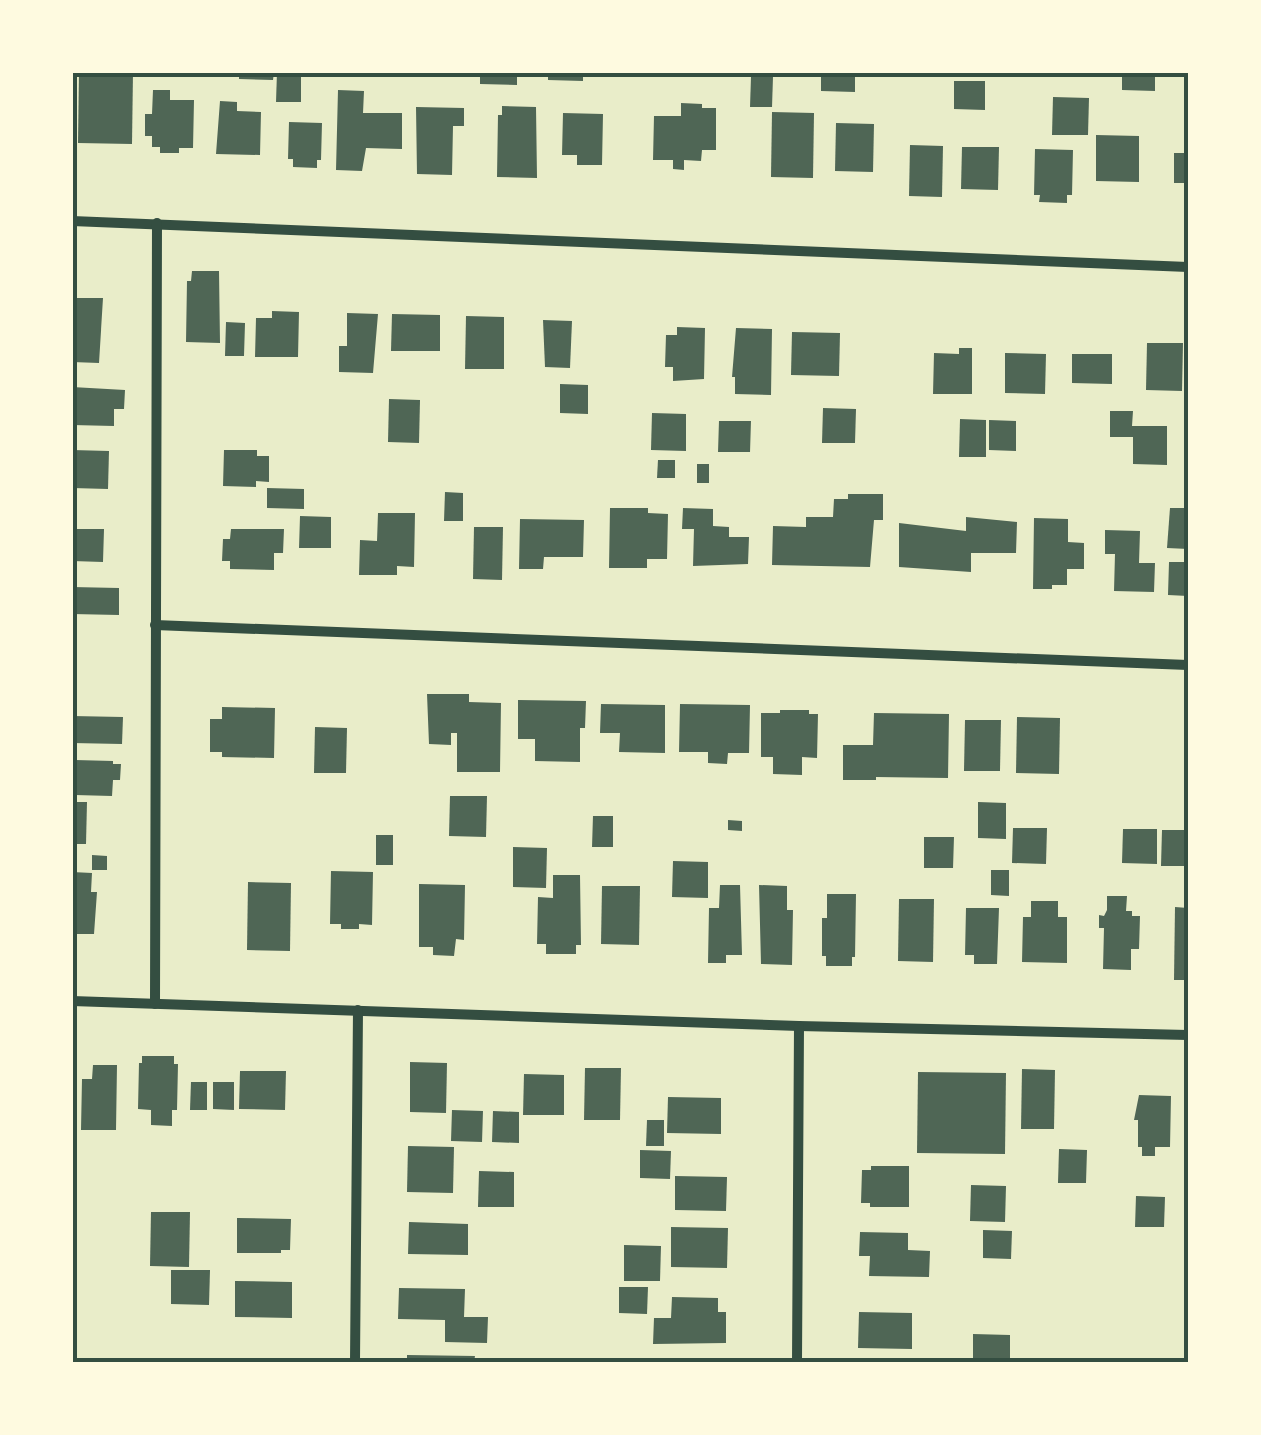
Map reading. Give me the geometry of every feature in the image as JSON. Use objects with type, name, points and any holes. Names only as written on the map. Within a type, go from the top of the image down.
[{"type":"street","points":[[72,221],[1188,267]]},
{"type":"street","points":[[154,1004],[157,223]]},
{"type":"street","points":[[156,626],[1188,665]]},
{"type":"street","points":[[72,1001],[1188,1035]]},
{"type":"street","points":[[355,1362],[358,1010]]},
{"type":"street","points":[[797,1362],[799,1026]]},
{"type":"building","points":[[79,72],[133,72],[132,144],[78,143]]},
{"type":"building","points":[[239,72],[274,72],[273,80],[239,79]]},
{"type":"building","points":[[277,72],[301,72],[301,102],[276,102]]},
{"type":"building","points":[[480,72],[517,72],[517,85],[480,84]]},
{"type":"building","points":[[548,72],[583,72],[583,81],[548,80]]},
{"type":"building","points":[[821,72],[855,72],[855,92],[821,91]]},
{"type":"building","points":[[1122,72],[1155,72],[1155,91],[1122,90]]},
{"type":"building","points":[[751,77],[773,77],[772,107],[750,107]]},
{"type":"building","points":[[954,81],[985,81],[985,110],[954,109]]},
{"type":"building","points":[[153,90],[170,90],[170,100],[194,100],[193,148],[160,153],[160,147],[152,147],[152,136],[145,136],[145,114],[152,114]]},
{"type":"building","points":[[338,90],[364,91],[363,113],[402,113],[402,149],[366,148],[362,171],[336,170]]},
{"type":"building","points":[[1053,97],[1089,98],[1088,135],[1052,135]]},
{"type":"building","points":[[220,101],[237,102],[237,111],[261,112],[260,155],[216,154]]},
{"type":"building","points":[[681,103],[716,108],[716,150],[702,150],[701,161],[684,160],[684,170],[673,169],[673,160],[653,160],[654,116],[681,116]]},
{"type":"building","points":[[502,106],[536,107],[537,178],[497,177],[498,115],[502,115]]},
{"type":"building","points":[[416,107],[464,108],[464,126],[453,126],[452,175],[417,174]]},
{"type":"building","points":[[772,112],[814,113],[813,178],[771,177]]},
{"type":"building","points":[[563,113],[603,114],[602,165],[577,165],[577,155],[562,155]]},
{"type":"building","points":[[289,122],[322,123],[321,160],[317,160],[317,168],[293,167],[293,159],[288,159]]},
{"type":"building","points":[[836,123],[874,124],[873,172],[835,171]]},
{"type":"building","points":[[1096,135],[1139,136],[1139,182],[1096,181]]},
{"type":"building","points":[[910,145],[943,146],[942,197],[909,196]]},
{"type":"building","points":[[962,147],[999,147],[998,190],[961,189]]},
{"type":"building","points":[[1035,149],[1073,150],[1072,195],[1067,195],[1067,203],[1039,202],[1040,195],[1034,195]]},
{"type":"building","points":[[1174,153],[1188,153],[1188,183],[1174,183]]},
{"type":"building","points":[[192,271],[219,271],[220,343],[186,342],[187,281],[191,281]]},
{"type":"building","points":[[72,298],[103,298],[99,363],[72,362]]},
{"type":"building","points":[[272,311],[299,312],[298,357],[255,357],[256,318],[272,318]]},
{"type":"building","points":[[347,313],[378,314],[373,373],[339,372],[339,346],[347,346]]},
{"type":"building","points":[[392,314],[440,315],[440,351],[391,351]]},
{"type":"building","points":[[466,316],[504,317],[504,369],[465,369]]},
{"type":"building","points":[[543,320],[572,321],[570,368],[545,367]]},
{"type":"building","points":[[226,322],[245,323],[244,356],[225,356]]},
{"type":"building","points":[[677,327],[705,328],[704,379],[673,381],[673,367],[665,367],[666,335],[677,335]]},
{"type":"building","points":[[736,328],[772,329],[771,395],[735,394],[732,377]]},
{"type":"building","points":[[792,332],[840,333],[839,376],[791,375]]},
{"type":"building","points":[[1147,343],[1183,343],[1182,391],[1146,390]]},
{"type":"building","points":[[959,348],[972,348],[972,394],[933,394],[934,353],[959,354]]},
{"type":"building","points":[[1005,353],[1046,354],[1045,394],[1005,393]]},
{"type":"building","points":[[1072,354],[1112,354],[1112,384],[1072,383]]},
{"type":"building","points":[[560,384],[588,385],[588,414],[560,413]]},
{"type":"building","points":[[72,387],[125,390],[124,409],[114,409],[114,426],[72,425]]},
{"type":"building","points":[[389,399],[420,400],[419,443],[388,442]]},
{"type":"building","points":[[823,408],[856,409],[855,443],[822,443]]},
{"type":"building","points":[[1110,411],[1133,411],[1132,426],[1167,426],[1167,465],[1133,464],[1133,437],[1110,437]]},
{"type":"building","points":[[652,413],[686,414],[686,451],[651,450]]},
{"type":"building","points":[[960,419],[986,420],[986,457],[959,457]]},
{"type":"building","points":[[989,420],[1016,421],[1016,451],[989,450]]},
{"type":"building","points":[[719,421],[751,421],[750,452],[718,452]]},
{"type":"building","points":[[72,450],[109,451],[108,489],[72,488]]},
{"type":"building","points":[[224,450],[257,450],[257,456],[269,456],[269,482],[256,481],[256,487],[223,486]]},
{"type":"building","points":[[658,460],[675,460],[675,478],[657,478]]},
{"type":"building","points":[[697,464],[709,464],[709,483],[697,483]]},
{"type":"building","points":[[267,488],[304,489],[304,509],[267,508]]},
{"type":"building","points":[[445,492],[463,493],[463,521],[444,521]]},
{"type":"building","points":[[848,494],[883,494],[883,520],[874,520],[870,567],[772,565],[773,526],[806,527],[806,517],[833,517],[834,499],[848,499]]},
{"type":"building","points":[[610,508],[648,508],[648,513],[668,514],[667,559],[647,559],[647,568],[609,568]]},
{"type":"building","points":[[683,508],[713,509],[713,526],[729,527],[729,537],[749,537],[748,564],[693,566],[694,529],[682,529]]},
{"type":"building","points":[[1170,508],[1187,508],[1188,549],[1167,548]]},
{"type":"building","points":[[378,513],[415,513],[414,567],[397,566],[397,575],[359,575],[360,540],[377,541]]},
{"type":"building","points":[[300,516],[331,517],[331,548],[299,548]]},
{"type":"building","points":[[966,517],[1017,522],[1016,553],[971,553],[971,572],[899,567],[899,523],[966,531]]},
{"type":"building","points":[[1034,518],[1068,519],[1068,542],[1084,543],[1084,569],[1067,569],[1067,585],[1033,589]]},
{"type":"building","points":[[520,519],[584,520],[583,557],[544,557],[543,569],[519,569]]},
{"type":"building","points":[[474,527],[503,527],[502,580],[473,579]]},
{"type":"building","points":[[72,529],[104,529],[103,562],[72,561]]},
{"type":"building","points":[[231,529],[284,529],[283,553],[274,553],[274,570],[230,569],[230,561],[222,561],[223,539],[230,539]]},
{"type":"building","points":[[1105,530],[1140,531],[1139,563],[1155,563],[1154,592],[1114,591],[1115,554],[1105,554]]},
{"type":"building","points":[[1169,562],[1188,562],[1188,596],[1168,595]]},
{"type":"building","points":[[72,587],[119,588],[119,615],[72,614]]},
{"type":"building","points":[[427,694],[469,694],[469,702],[501,703],[500,772],[457,772],[457,733],[451,733],[451,745],[429,744]]},
{"type":"building","points":[[518,700],[586,701],[585,728],[580,728],[580,762],[535,761],[535,739],[518,739]]},
{"type":"building","points":[[601,704],[665,705],[665,753],[619,752],[620,733],[600,733]]},
{"type":"building","points":[[680,704],[750,705],[749,753],[728,753],[727,764],[708,763],[708,752],[679,752]]},
{"type":"building","points":[[222,707],[275,708],[274,758],[222,757],[222,752],[210,752],[210,719],[222,719]]},
{"type":"building","points":[[809,710],[809,714],[818,714],[817,758],[802,757],[802,775],[773,774],[773,757],[761,757],[761,713]]},
{"type":"building","points":[[874,713],[949,714],[948,778],[843,780],[843,745],[873,745]]},
{"type":"building","points":[[72,716],[123,717],[122,744],[72,743]]},
{"type":"building","points":[[1017,717],[1060,718],[1059,774],[1016,773]]},
{"type":"building","points":[[965,720],[1001,720],[1000,771],[964,771]]},
{"type":"building","points":[[315,727],[347,728],[346,773],[314,773]]},
{"type":"building","points":[[75,760],[121,764],[120,780],[113,780],[112,796],[75,795]]},
{"type":"building","points":[[450,796],[487,796],[486,837],[449,836]]},
{"type":"building","points":[[72,802],[87,802],[86,844],[72,844]]},
{"type":"building","points":[[978,802],[1006,803],[1006,839],[978,838]]},
{"type":"building","points":[[593,816],[613,816],[613,847],[592,847]]},
{"type":"building","points":[[728,820],[742,821],[742,831],[728,830]]},
{"type":"building","points":[[1013,828],[1047,828],[1046,864],[1012,863]]},
{"type":"building","points":[[1123,829],[1157,829],[1157,864],[1122,863]]},
{"type":"building","points":[[1162,830],[1188,830],[1188,866],[1161,866]]},
{"type":"building","points":[[376,835],[393,835],[393,865],[376,865]]},
{"type":"building","points":[[924,837],[954,837],[953,868],[924,868]]},
{"type":"building","points":[[513,847],[547,848],[546,888],[513,887]]},
{"type":"building","points":[[92,855],[107,856],[107,870],[92,870]]},
{"type":"building","points":[[673,861],[708,862],[708,898],[672,897]]},
{"type":"building","points":[[991,870],[1009,870],[1009,896],[991,895]]},
{"type":"building","points":[[331,871],[373,872],[372,925],[341,929],[341,924],[330,924]]},
{"type":"building","points":[[72,872],[92,873],[91,892],[97,892],[94,934],[72,934]]},
{"type":"building","points":[[553,875],[580,875],[581,945],[576,945],[576,954],[546,954],[546,944],[537,944],[538,897],[553,898]]},
{"type":"building","points":[[248,882],[291,883],[290,951],[247,950]]},
{"type":"building","points":[[419,884],[465,885],[464,940],[456,939],[454,956],[433,955],[433,947],[419,947]]},
{"type":"building","points":[[720,885],[740,885],[742,955],[726,955],[726,963],[708,963],[709,908],[719,908]]},
{"type":"building","points":[[759,885],[787,886],[787,910],[793,910],[792,965],[761,964]]},
{"type":"building","points":[[602,886],[640,886],[639,945],[601,944]]},
{"type":"building","points":[[827,894],[856,894],[852,966],[826,966],[826,956],[822,956],[822,918],[827,918]]},
{"type":"building","points":[[1107,896],[1127,896],[1126,911],[1140,916],[1139,949],[1131,949],[1131,970],[1103,969],[1104,928],[1099,928],[1099,915],[1104,916],[1107,910]]},
{"type":"building","points":[[899,899],[934,899],[933,962],[898,961]]},
{"type":"building","points":[[1031,901],[1058,901],[1058,917],[1067,917],[1067,963],[1022,962],[1023,917],[1031,917]]},
{"type":"building","points":[[1175,907],[1188,908],[1188,980],[1174,980]]},
{"type":"building","points":[[966,908],[999,908],[997,964],[974,964],[974,955],[965,955]]},
{"type":"building","points":[[142,1056],[174,1056],[174,1064],[178,1064],[177,1110],[172,1110],[172,1126],[151,1125],[151,1110],[138,1109]]},
{"type":"building","points":[[410,1062],[447,1063],[446,1113],[410,1112]]},
{"type":"building","points":[[93,1065],[117,1065],[116,1130],[81,1130],[82,1079],[92,1079]]},
{"type":"building","points":[[585,1068],[621,1068],[620,1120],[584,1120]]},
{"type":"building","points":[[1022,1069],[1055,1070],[1054,1129],[1021,1129]]},
{"type":"building","points":[[240,1071],[286,1071],[285,1110],[239,1109]]},
{"type":"building","points":[[918,1072],[1006,1073],[1005,1154],[917,1153]]},
{"type":"building","points":[[524,1074],[564,1075],[564,1115],[523,1115]]},
{"type":"building","points":[[191,1082],[207,1082],[207,1110],[190,1110]]},
{"type":"building","points":[[213,1082],[234,1082],[234,1110],[213,1109]]},
{"type":"building","points":[[1139,1095],[1171,1096],[1170,1147],[1155,1147],[1155,1156],[1142,1156],[1142,1147],[1138,1147],[1138,1120],[1134,1120]]},
{"type":"building","points":[[668,1097],[721,1098],[721,1134],[667,1133]]},
{"type":"building","points":[[452,1110],[483,1111],[482,1142],[451,1141]]},
{"type":"building","points":[[493,1111],[519,1112],[519,1143],[492,1142]]},
{"type":"building","points":[[647,1120],[664,1120],[664,1146],[646,1146]]},
{"type":"building","points":[[408,1146],[454,1147],[453,1193],[407,1192]]},
{"type":"building","points":[[1059,1149],[1087,1150],[1086,1183],[1058,1183]]},
{"type":"building","points":[[640,1150],[671,1151],[670,1179],[640,1178]]},
{"type":"building","points":[[871,1166],[909,1166],[909,1207],[870,1207],[870,1203],[861,1203],[862,1170],[871,1170]]},
{"type":"building","points":[[479,1171],[514,1172],[514,1207],[478,1207]]},
{"type":"building","points":[[675,1176],[727,1177],[726,1211],[675,1210]]},
{"type":"building","points":[[971,1185],[1006,1186],[1005,1222],[970,1221]]},
{"type":"building","points":[[1136,1196],[1165,1197],[1164,1227],[1135,1227]]},
{"type":"building","points":[[151,1212],[190,1212],[189,1267],[150,1266]]},
{"type":"building","points":[[237,1218],[291,1219],[290,1250],[237,1253]]},
{"type":"building","points":[[409,1222],[468,1224],[468,1255],[408,1254]]},
{"type":"building","points":[[671,1227],[728,1228],[727,1268],[671,1267]]},
{"type":"building","points":[[983,1230],[1012,1231],[1011,1259],[983,1258]]},
{"type":"building","points":[[860,1232],[908,1233],[908,1250],[930,1251],[929,1277],[869,1276],[870,1256],[859,1256]]},
{"type":"building","points":[[624,1245],[661,1246],[660,1281],[624,1281]]},
{"type":"building","points":[[171,1270],[210,1270],[209,1305],[171,1304]]},
{"type":"building","points":[[235,1281],[292,1282],[292,1318],[235,1317]]},
{"type":"building","points":[[619,1287],[648,1287],[647,1314],[619,1313]]},
{"type":"building","points":[[399,1288],[465,1289],[464,1317],[488,1317],[487,1343],[445,1342],[445,1320],[398,1319]]},
{"type":"building","points":[[672,1297],[718,1298],[718,1312],[726,1312],[726,1343],[653,1344],[654,1318],[671,1318]]},
{"type":"building","points":[[859,1312],[912,1313],[912,1349],[858,1348]]},
{"type":"building","points":[[973,1334],[1010,1335],[1010,1362],[973,1361]]},
{"type":"building","points":[[407,1355],[475,1356],[474,1362],[407,1362]]}]
